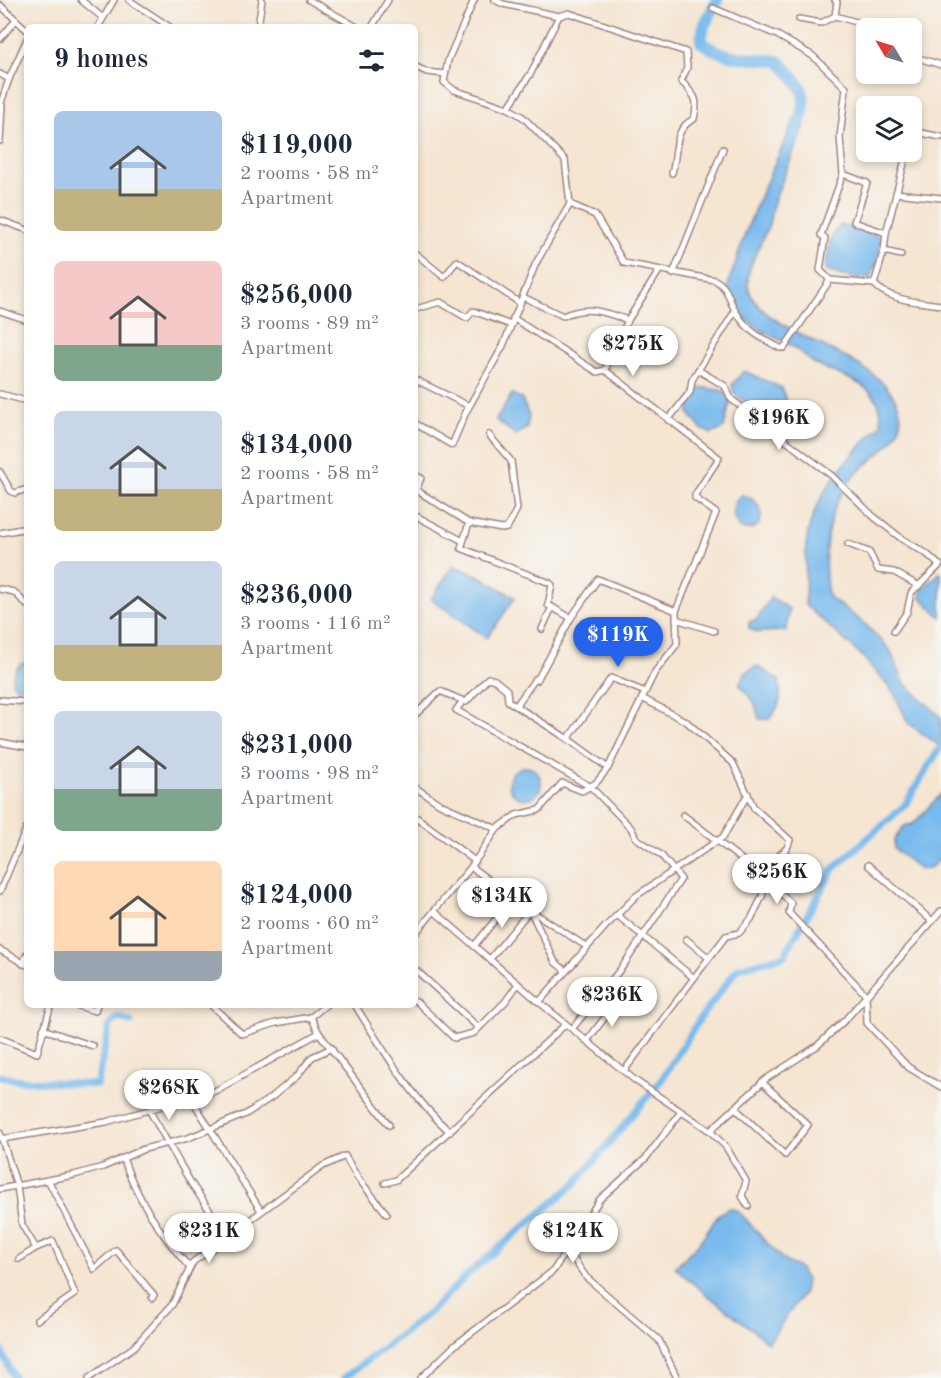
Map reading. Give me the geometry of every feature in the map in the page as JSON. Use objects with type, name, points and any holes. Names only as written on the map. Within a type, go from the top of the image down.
[{"type":"street","points":[[81,0],[103,18]]},
{"type":"street","points":[[100,24],[114,0]]},
{"type":"street","points":[[129,0],[165,24]]},
{"type":"street","points":[[258,24],[262,0]]},
{"type":"street","points":[[309,0],[352,24]]},
{"type":"street","points":[[374,24],[388,0]]},
{"type":"street","points":[[418,425],[452,445],[469,406],[503,346],[536,264],[570,204],[565,160],[523,117],[508,108],[454,90],[444,82],[448,60],[474,0]]},
{"type":"street","points":[[495,0],[503,4],[559,16],[569,13],[686,52],[687,68],[681,81],[694,95],[698,104],[694,119],[686,123],[675,145],[676,160],[672,173]]},
{"type":"street","points":[[835,0],[837,2],[835,16]]},
{"type":"street","points":[[0,5],[24,27]]},
{"type":"street","points":[[713,8],[777,35],[813,57],[846,88],[840,136],[843,174],[821,235],[825,238],[820,270],[830,280],[874,284],[880,291],[906,300],[941,305]]},
{"type":"street","points":[[508,108],[531,73],[559,16]]},
{"type":"street","points":[[799,19],[821,23],[835,16],[856,22]]},
{"type":"street","points":[[0,39],[16,20]]},
{"type":"street","points":[[0,141],[3,87],[24,46]]},
{"type":"street","points":[[922,59],[941,65]]},
{"type":"street","points":[[418,68],[427,72],[445,74]]},
{"type":"street","points":[[0,74],[9,79]]},
{"type":"street","points":[[922,133],[941,137]]},
{"type":"street","points":[[673,274],[723,149]]},
{"type":"street","points":[[874,284],[904,162]]},
{"type":"street","points":[[843,174],[867,183],[854,222],[886,232]]},
{"type":"street","points":[[896,193],[941,198]]},
{"type":"street","points":[[570,204],[594,215],[624,263],[673,274],[715,280],[725,286],[735,311],[752,334],[784,348],[830,280]]},
{"type":"street","points":[[0,220],[24,229]]},
{"type":"street","points":[[884,251],[901,255]]},
{"type":"street","points":[[418,256],[444,277],[457,261],[520,303]]},
{"type":"street","points":[[605,370],[628,320],[659,271]]},
{"type":"street","points":[[523,297],[563,316],[580,309],[600,311],[628,320]]},
{"type":"street","points":[[418,308],[440,302],[467,318],[472,311],[512,322],[597,372],[605,370]]},
{"type":"street","points":[[0,311],[24,319]]},
{"type":"street","points":[[668,420],[690,392],[698,370],[735,311]]},
{"type":"street","points":[[418,929],[471,867],[497,829],[516,815],[539,810],[562,783],[582,791],[591,787],[608,768],[655,672],[676,644],[676,611],[716,513],[695,498],[695,495],[719,458],[605,370]]},
{"type":"street","points":[[698,370],[725,386],[731,399],[831,475],[873,516],[940,565],[911,593],[907,612],[894,632]]},
{"type":"street","points":[[418,381],[469,406]]},
{"type":"street","points":[[0,394],[24,400]]},
{"type":"street","points":[[418,491],[469,523],[507,528],[517,509],[511,461],[489,435]]},
{"type":"street","points":[[0,472],[10,491],[15,493],[24,490]]},
{"type":"street","points":[[418,517],[463,541]]},
{"type":"street","points":[[469,523],[461,548],[552,584],[548,603],[571,618]]},
{"type":"street","points":[[0,533],[24,529]]},
{"type":"street","points":[[848,544],[869,552],[878,570],[894,572],[919,586]]},
{"type":"street","points":[[516,706],[535,679],[537,680],[571,618],[598,579],[676,611]]},
{"type":"street","points":[[0,589],[14,592],[24,602]]},
{"type":"street","points":[[542,629],[552,607]]},
{"type":"street","points":[[676,619],[714,631]]},
{"type":"street","points":[[418,712],[440,691],[463,701],[471,699],[488,678],[507,690],[507,700],[608,768]]},
{"type":"street","points":[[568,739],[611,678],[645,692]]},
{"type":"street","points":[[624,1071],[726,936],[739,933],[751,919],[762,897],[769,865],[787,848],[790,840],[754,808],[733,763],[687,722],[642,698]]},
{"type":"street","points":[[0,700],[24,702]]},
{"type":"street","points":[[463,701],[456,710],[591,787],[632,828],[636,838],[661,855],[681,879],[623,966],[572,1029]]},
{"type":"street","points":[[0,742],[24,746]]},
{"type":"street","points":[[418,789],[440,804],[497,829]]},
{"type":"street","points":[[539,1002],[587,947],[636,897],[719,840],[748,794]]},
{"type":"street","points":[[683,815],[719,840],[766,878],[791,903],[789,913],[866,994],[867,1023],[908,1067],[941,1087]]},
{"type":"street","points":[[418,818],[475,861]]},
{"type":"street","points":[[0,891],[24,834]]},
{"type":"street","points":[[868,865],[932,921]]},
{"type":"street","points":[[471,867],[530,910],[587,947]]},
{"type":"street","points":[[474,946],[513,898]]},
{"type":"street","points":[[490,960],[530,910]]},
{"type":"street","points":[[530,910],[555,962],[566,971]]},
{"type":"street","points":[[434,911],[539,1002],[636,1081],[710,1131],[738,1164],[746,1181],[742,1196],[748,1206]]},
{"type":"street","points":[[710,1131],[762,1082],[817,1046],[846,1019],[941,911]]},
{"type":"street","points":[[617,915],[694,978]]},
{"type":"street","points":[[686,939],[708,958]]},
{"type":"street","points":[[0,950],[24,963]]},
{"type":"street","points":[[418,972],[479,1028]]},
{"type":"street","points":[[418,1003],[454,1038],[474,1033],[518,984]]},
{"type":"street","points":[[587,1041],[618,1000]]},
{"type":"street","points":[[0,1038],[37,1053],[50,1008]]},
{"type":"street","points":[[214,1008],[242,1034],[276,1023],[312,1017],[322,1008]]},
{"type":"street","points":[[357,1008],[404,1080],[432,1116],[450,1132]]},
{"type":"street","points":[[312,1017],[319,1033],[360,1090],[389,1125]]},
{"type":"street","points":[[385,1183],[396,1180],[566,1024]]},
{"type":"street","points":[[43,1029],[93,1046]]},
{"type":"street","points":[[36,1248],[22,1225],[17,1186],[1,1136],[106,1122],[215,1091],[319,1033]]},
{"type":"street","points":[[0,1189],[93,1170],[246,1114],[272,1098],[297,1076],[312,1057],[332,1048]]},
{"type":"street","points":[[735,1108],[785,1155],[808,1125],[762,1082]]},
{"type":"street","points":[[191,1098],[261,1211]]},
{"type":"street","points":[[149,1110],[191,1183],[227,1236]]},
{"type":"street","points":[[421,1378],[454,1346],[553,1271],[600,1199],[646,1158],[681,1112]]},
{"type":"street","points":[[88,1378],[142,1338],[172,1305],[193,1262],[324,1166],[345,1156],[357,1177],[387,1214]]},
{"type":"street","points":[[123,1158],[129,1176],[146,1207],[170,1245],[190,1268]]},
{"type":"street","points":[[48,1180],[94,1269],[116,1250],[154,1295],[152,1298]]},
{"type":"street","points":[[19,1259],[53,1241],[75,1294],[38,1320]]},
{"type":"street","points":[[568,1251],[586,1277],[659,1340],[677,1378]]},
{"type":"water","points":[[795,118],[805,126],[777,193],[769,224],[748,280],[753,299],[769,315],[871,373],[890,391],[900,412],[900,423],[892,441],[858,471],[842,492],[828,535],[826,581],[828,596],[864,623],[890,650],[905,684],[941,717],[941,747],[908,723],[894,693],[861,655],[805,605],[806,545],[809,528],[815,511],[833,479],[856,450],[881,425],[876,399],[859,384],[813,363],[795,348],[761,331],[736,309],[728,287],[755,209]]},
{"type":"water","points":[[841,225],[875,233],[881,239],[879,258],[871,277],[848,277],[825,269],[832,235]]},
{"type":"water","points":[[744,371],[782,388],[786,401],[776,414],[767,417],[734,394],[732,385]]},
{"type":"water","points":[[697,389],[723,391],[731,399],[724,428],[712,434],[700,428],[689,413],[690,402]]},
{"type":"water","points":[[512,394],[522,399],[529,416],[527,428],[516,435],[496,420]]},
{"type":"water","points":[[742,495],[751,498],[760,510],[760,523],[756,527],[740,528],[733,515],[733,507]]},
{"type":"water","points":[[453,566],[480,576],[515,598],[487,638],[431,599]]},
{"type":"water","points":[[941,572],[941,617],[921,598],[922,589]]},
{"type":"water","points":[[771,597],[789,609],[786,631],[757,632],[749,628],[749,622],[757,619]]},
{"type":"water","points":[[24,664],[24,686],[16,687],[12,682],[15,672]]},
{"type":"water","points":[[757,666],[779,680],[780,701],[769,719],[759,719],[755,703],[739,684],[747,671]]},
{"type":"water","points":[[525,767],[536,772],[541,783],[536,794],[525,799],[514,794],[509,783],[514,772]]},
{"type":"water","points":[[941,794],[941,858],[931,867],[921,870],[894,849],[894,840],[904,826],[913,824]]},
{"type":"water","points":[[729,1208],[738,1211],[783,1260],[799,1268],[806,1280],[804,1292],[768,1343],[675,1267],[699,1243],[719,1214]]},
{"type":"waterway","points":[[717,0],[704,26],[701,42],[728,55],[779,61],[796,80],[803,96],[804,104],[794,137]]},
{"type":"waterway","points":[[344,1378],[429,1313],[469,1273],[576,1183],[662,1079],[699,1020],[738,968],[784,956],[834,868],[905,805],[941,746]]},
{"type":"waterway","points":[[0,1076],[19,1080],[97,1085],[109,1027],[117,1017],[131,1022]]},
{"type":"waterway","points":[[0,1348],[14,1378]]}]
